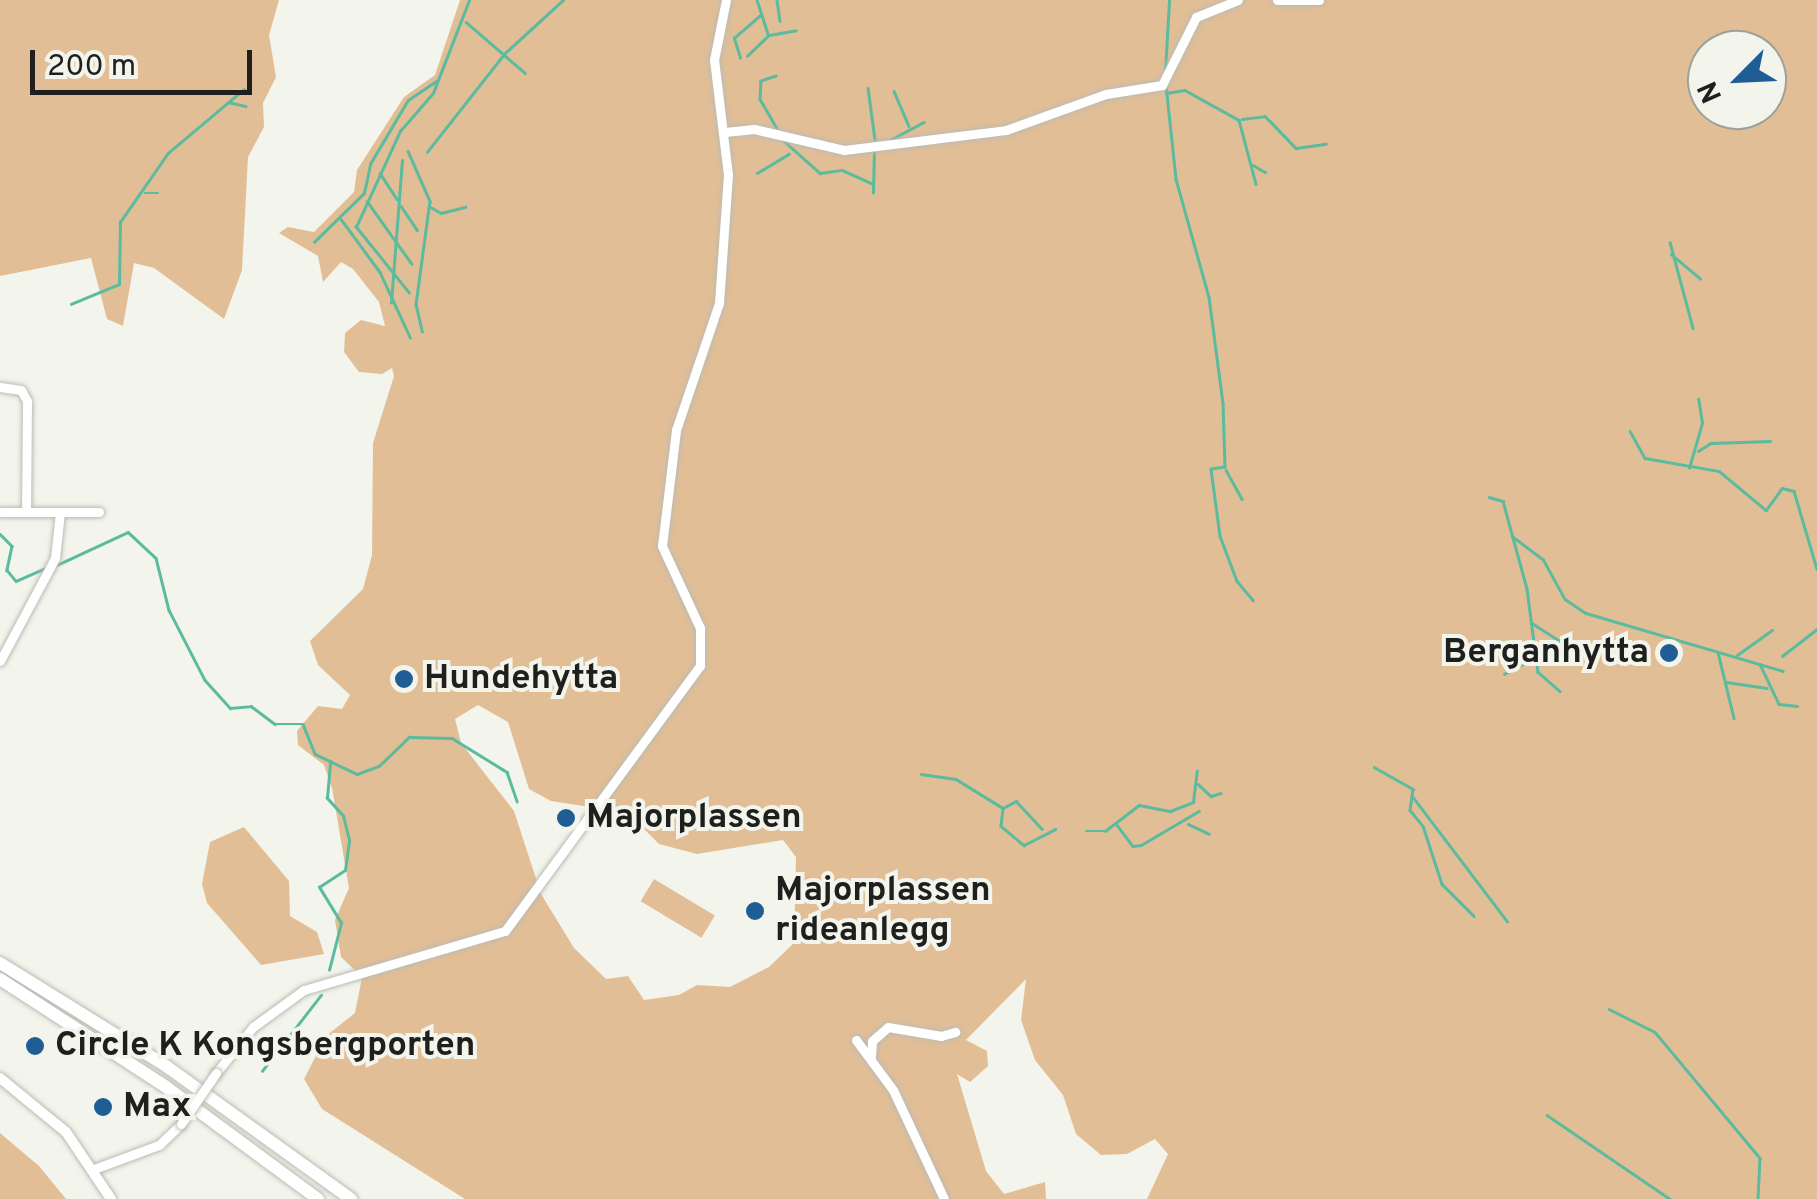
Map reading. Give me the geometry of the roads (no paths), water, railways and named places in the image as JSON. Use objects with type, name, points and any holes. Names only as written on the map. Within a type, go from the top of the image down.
[{"type":"highway","points":[[0,964],[166,1066],[352,1199]]},
{"type":"highway","points":[[0,978],[166,1087],[318,1199]]},
{"type":"main road","points":[[0,1078],[52,1117],[94,1169],[111,1199]]},
{"type":"street","points":[[94,1169],[160,1145],[181,1124],[216,1073],[261,1019],[314,985],[500,935],[697,673],[704,652],[695,614],[662,546],[676,430],[719,302],[726,132],[714,86],[726,0]]},
{"type":"street","points":[[726,132],[754,129],[844,150],[1006,130],[1106,94],[1162,86],[1173,76],[1196,17],[1238,0]]},
{"type":"street","points":[[1277,0],[1319,0]]},
{"type":"street","points":[[0,386],[21,390],[27,401],[26,512]]},
{"type":"street","points":[[0,512],[98,512]]},
{"type":"street","points":[[0,661],[55,558],[60,512]]},
{"type":"street","points":[[872,1060],[872,1041],[888,1027],[942,1036],[955,1032]]},
{"type":"street","points":[[856,1040],[893,1090],[944,1199]]},
{"type":"waterway","points":[[409,293],[356,227],[400,131],[433,93],[469,0]]},
{"type":"waterway","points":[[427,152],[504,54],[563,0]]},
{"type":"waterway","points":[[757,0],[768,34]]},
{"type":"waterway","points":[[777,0],[780,21]]},
{"type":"waterway","points":[[1165,72],[1169,0]]},
{"type":"waterway","points":[[740,58],[734,38],[760,15]]},
{"type":"waterway","points":[[466,22],[525,73]]},
{"type":"waterway","points":[[747,56],[769,35],[796,30]]},
{"type":"waterway","points":[[776,76],[761,81],[760,99],[777,129]]},
{"type":"waterway","points":[[314,242],[364,193],[370,164],[408,100],[436,81]]},
{"type":"waterway","points":[[1166,85],[1176,179],[1209,297],[1223,403],[1225,467],[1211,469],[1220,536],[1237,581],[1253,600]]},
{"type":"waterway","points":[[868,88],[875,140]]},
{"type":"waterway","points":[[71,304],[119,284],[120,222],[168,153],[244,89]]},
{"type":"waterway","points":[[1166,93],[1185,90],[1239,120],[1256,184]]},
{"type":"waterway","points":[[894,91],[909,126]]},
{"type":"waterway","points":[[228,102],[246,106]]},
{"type":"waterway","points":[[1242,119],[1265,116],[1296,148],[1326,144]]},
{"type":"waterway","points":[[890,140],[924,122]]},
{"type":"waterway","points":[[783,140],[820,173],[842,170],[873,184]]},
{"type":"waterway","points":[[873,193],[874,148]]},
{"type":"waterway","points":[[408,151],[430,201],[416,304],[422,331]]},
{"type":"waterway","points":[[757,173],[789,154]]},
{"type":"waterway","points":[[391,303],[402,160]]},
{"type":"waterway","points":[[1253,165],[1265,172]]},
{"type":"waterway","points":[[380,173],[397,199]]},
{"type":"waterway","points":[[145,193],[158,193]]},
{"type":"waterway","points":[[367,201],[412,264]]},
{"type":"waterway","points":[[401,206],[417,230]]},
{"type":"waterway","points":[[429,206],[441,213],[465,207]]},
{"type":"waterway","points":[[341,219],[380,272],[410,337]]},
{"type":"waterway","points":[[1670,242],[1693,328]]},
{"type":"waterway","points":[[1671,254],[1700,278]]},
{"type":"waterway","points":[[1689,468],[1702,423],[1698,399]]},
{"type":"waterway","points":[[1630,431],[1645,458],[1719,471],[1766,510],[1782,488],[1794,491],[1817,569]]},
{"type":"waterway","points":[[1698,451],[1711,443],[1770,441]]},
{"type":"waterway","points":[[1226,470],[1242,499]]},
{"type":"waterway","points":[[1489,497],[1503,501],[1527,589],[1538,672],[1560,691]]},
{"type":"waterway","points":[[57,565],[128,532],[156,558],[169,610],[205,680],[230,708],[251,706],[275,724],[303,724],[315,754],[357,774],[379,766],[409,737],[452,738],[507,772],[517,801]]},
{"type":"waterway","points":[[0,534],[12,546],[7,570],[16,581],[45,568]]},
{"type":"waterway","points":[[1512,536],[1543,559],[1565,599],[1586,613],[1783,671]]},
{"type":"waterway","points":[[1532,623],[1577,652]]},
{"type":"waterway","points":[[1782,656],[1817,629]]},
{"type":"waterway","points":[[1737,655],[1772,630]]},
{"type":"waterway","points":[[1718,652],[1734,718]]},
{"type":"waterway","points":[[1504,674],[1532,659]]},
{"type":"waterway","points":[[1760,664],[1779,704],[1797,706]]},
{"type":"waterway","points":[[1726,682],[1767,688]]},
{"type":"waterway","points":[[329,970],[341,923],[319,887],[345,870],[349,840],[343,816],[327,798],[330,761]]},
{"type":"waterway","points":[[1374,767],[1413,789],[1410,810],[1423,826],[1442,884],[1474,916]]},
{"type":"waterway","points":[[1086,831],[1105,831],[1139,805],[1170,811],[1193,802],[1197,771]]},
{"type":"waterway","points":[[921,774],[956,779],[1003,808],[1016,801],[1042,829]]},
{"type":"waterway","points":[[1198,784],[1211,796],[1221,793]]},
{"type":"waterway","points":[[1413,797],[1507,921]]},
{"type":"waterway","points":[[1003,809],[1001,826],[1024,845],[1055,829]]},
{"type":"waterway","points":[[1117,825],[1133,846],[1141,845],[1199,811]]},
{"type":"waterway","points":[[1188,824],[1209,834]]},
{"type":"waterway","points":[[262,1071],[321,995]]},
{"type":"waterway","points":[[1609,1009],[1655,1032],[1760,1158],[1758,1199]]},
{"type":"waterway","points":[[1547,1115],[1670,1199]]},
{"type":"place","name":"Berganhytta","points":[[1669,653]]},
{"type":"place","name":"Hundehytta","points":[[404,679]]},
{"type":"place","name":"Majorplassen","points":[[566,818]]},
{"type":"place","name":"Majorplassen rideanlegg","points":[[755,911]]},
{"type":"place","name":"Circle K Kongsbergporten","points":[[35,1046]]},
{"type":"place","name":"Max","points":[[103,1107]]}]
